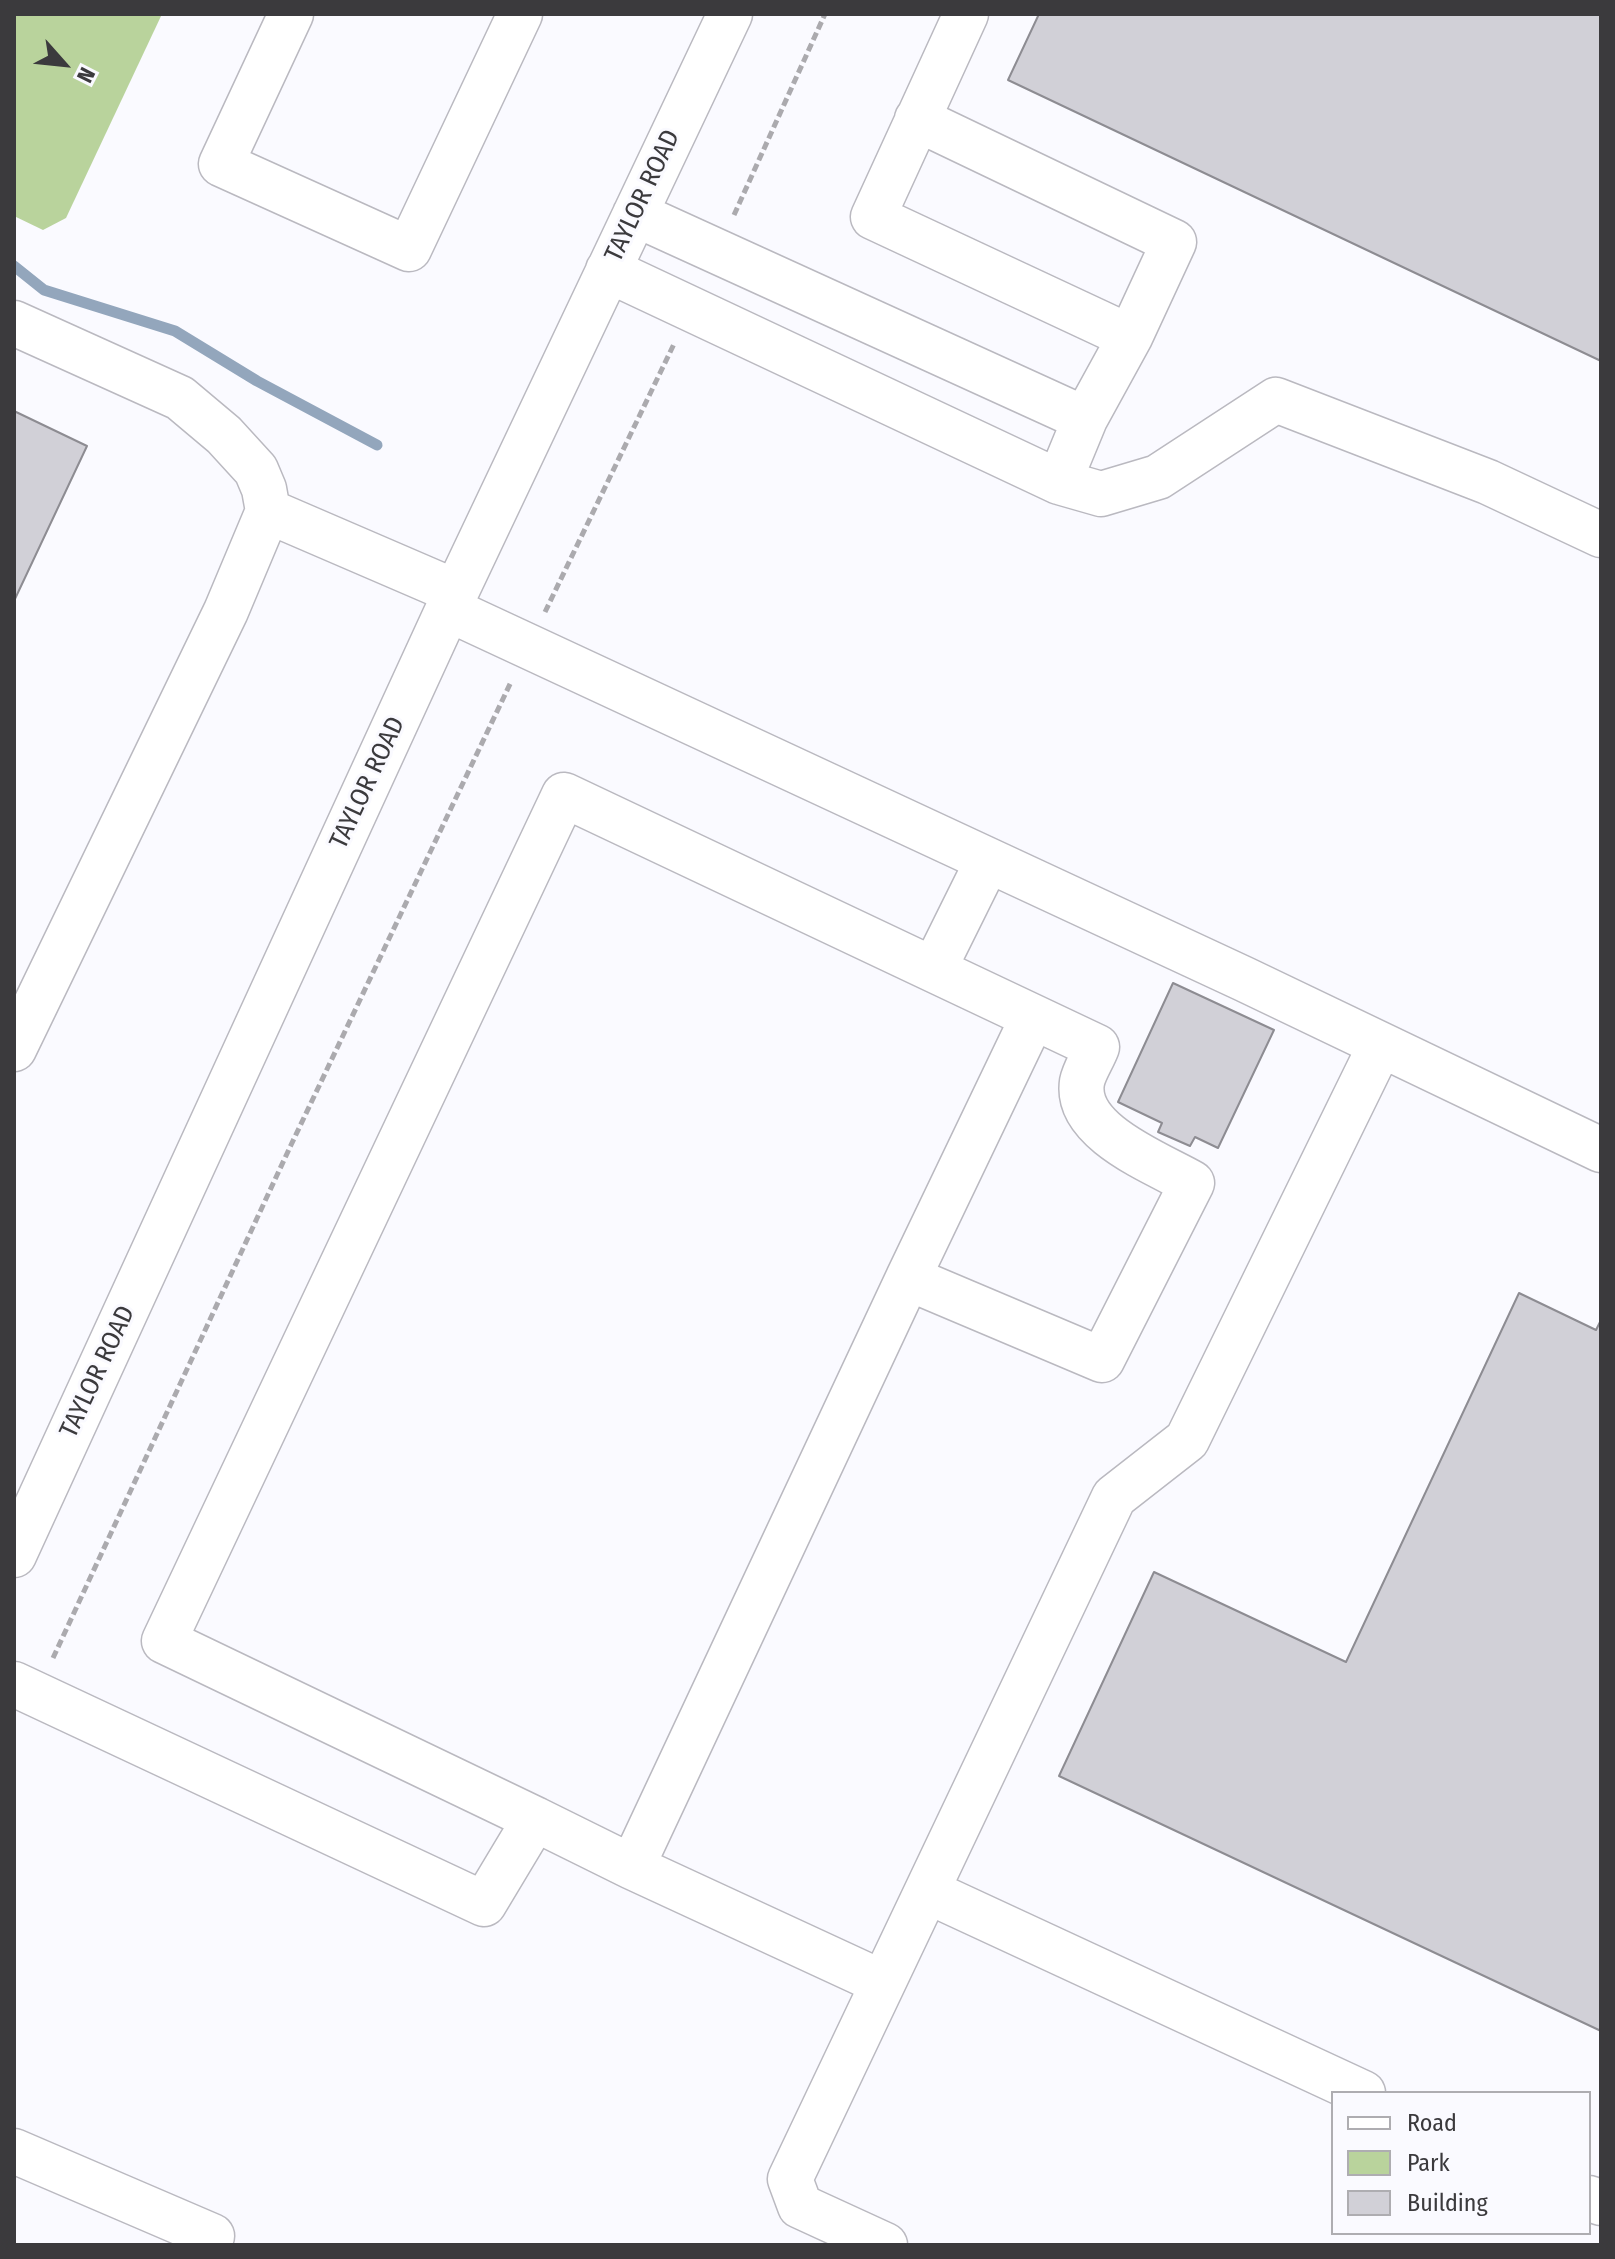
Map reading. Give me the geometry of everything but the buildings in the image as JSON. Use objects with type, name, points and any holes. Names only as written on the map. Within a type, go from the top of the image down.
[{"type":"street","points":[[291,14],[221,164],[409,249],[520,14]]},
{"type":"street","name":"TAYLOR ROAD","points":[[14,1555],[452,600],[730,14]]},
{"type":"street","points":[[966,14],[873,217],[1130,337]]},
{"type":"street","points":[[917,119],[1174,242],[1130,337],[1085,419],[1059,482]]},
{"type":"street","points":[[635,214],[1085,419]]},
{"type":"street","points":[[608,270],[1059,482],[1101,494],[1158,477],[1276,400],[1488,482],[1601,535]]},
{"type":"street","points":[[14,323],[180,398],[224,435],[256,470],[268,511],[226,611],[14,1049]]},
{"type":"street","points":[[268,511],[452,600],[527,646],[1601,1150]]},
{"type":"street","points":[[883,1983],[632,1867],[164,1641],[564,795],[1097,1047],[1082,1083],[1087,1111],[1102,1132],[1192,1183],[1102,1360],[908,1278]]},
{"type":"street","points":[[934,969],[988,860]]},
{"type":"street","points":[[632,1867],[1033,1017]]},
{"type":"street","points":[[885,2245],[800,2206],[790,2179],[1114,1497],[1187,1440],[1380,1046]]},
{"type":"street","points":[[24,1689],[484,1904],[535,1819]]},
{"type":"street","points":[[927,1891],[1359,2091]]},
{"type":"street","points":[[14,2151],[217,2242]]},
{"type":"path","points":[[715,250],[825,14]]},
{"type":"path","points":[[24,1689],[691,309]]},
{"type":"green space","points":[[14,14],[162,14],[66,218],[43,230],[14,216]]},
{"type":"waterway","points":[[14,266],[44,290],[175,331],[257,381],[377,445]]}]
